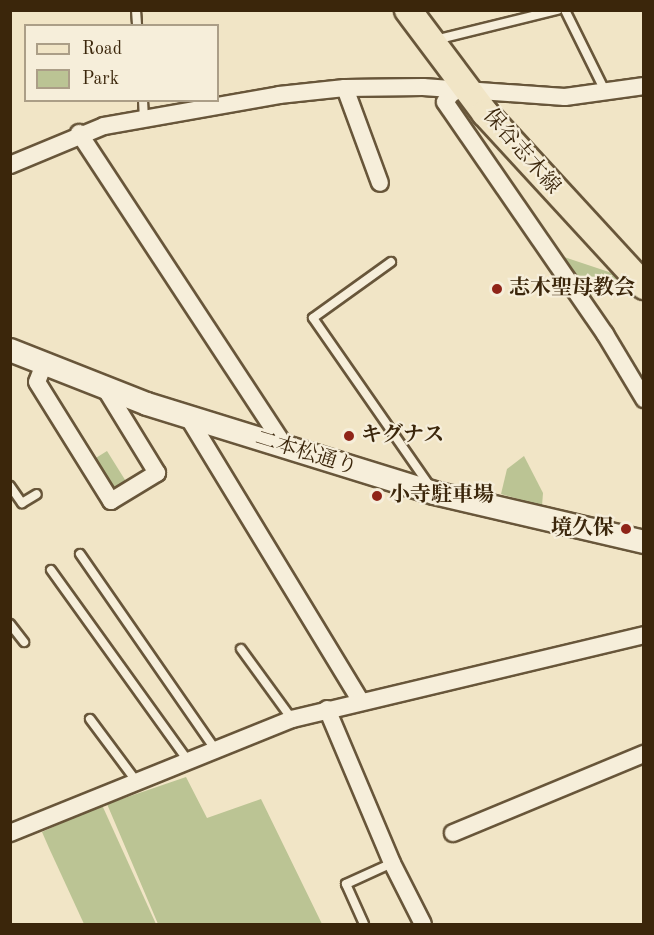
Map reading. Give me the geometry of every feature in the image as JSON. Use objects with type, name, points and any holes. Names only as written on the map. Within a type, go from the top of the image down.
[{"type":"main road","name":"保谷志木線","points":[[408,10],[466,88],[544,180],[644,286]]},
{"type":"street","points":[[11,160],[79,133],[279,94],[345,88],[466,88],[533,97],[606,93],[644,86]]},
{"type":"street","points":[[345,88],[380,183]]},
{"type":"street","points":[[466,88],[452,93],[445,102],[605,333],[644,399]]},
{"type":"street","points":[[79,133],[286,448]]},
{"type":"street","name":"二本松通り","points":[[10,350],[105,388],[188,417],[434,493],[644,542]]},
{"type":"street","points":[[44,363],[37,382],[111,501],[157,473],[105,388]]},
{"type":"street","points":[[188,417],[361,701]]},
{"type":"street","points":[[10,833],[138,783],[292,718],[644,635]]},
{"type":"street","points":[[327,709],[392,862],[423,924]]},
{"type":"street","points":[[453,833],[644,754]]},
{"type":"lane","points":[[429,41],[557,10]]},
{"type":"lane","points":[[566,10],[606,93]]},
{"type":"lane","points":[[143,102],[144,119]]},
{"type":"lane","points":[[391,262],[313,318],[434,493]]},
{"type":"lane","points":[[10,486],[22,503],[37,494]]},
{"type":"lane","points":[[80,554],[215,749]]},
{"type":"lane","points":[[51,570],[188,761]]},
{"type":"lane","points":[[10,624],[24,642]]},
{"type":"lane","points":[[241,649],[292,718]]},
{"type":"lane","points":[[90,719],[138,783]]},
{"type":"lane","points":[[364,924],[346,884],[392,862]]},
{"type":"green space","points":[[561,256],[621,276],[586,298]]},
{"type":"green space","points":[[107,451],[126,482],[112,491],[93,460]]},
{"type":"green space","points":[[524,456],[543,493],[542,506],[501,494],[507,469]]},
{"type":"green space","points":[[186,777],[207,818],[261,799],[322,924],[158,924],[107,804]]},
{"type":"green space","points":[[102,805],[156,924],[84,924],[49,848],[42,832]]},
{"type":"place","name":"志木聖母教会","points":[[497,289]]},
{"type":"place","name":"キグナス","points":[[349,436]]},
{"type":"place","name":"小寺駐車場","points":[[377,496]]},
{"type":"place","name":"境久保","points":[[626,529]]}]
